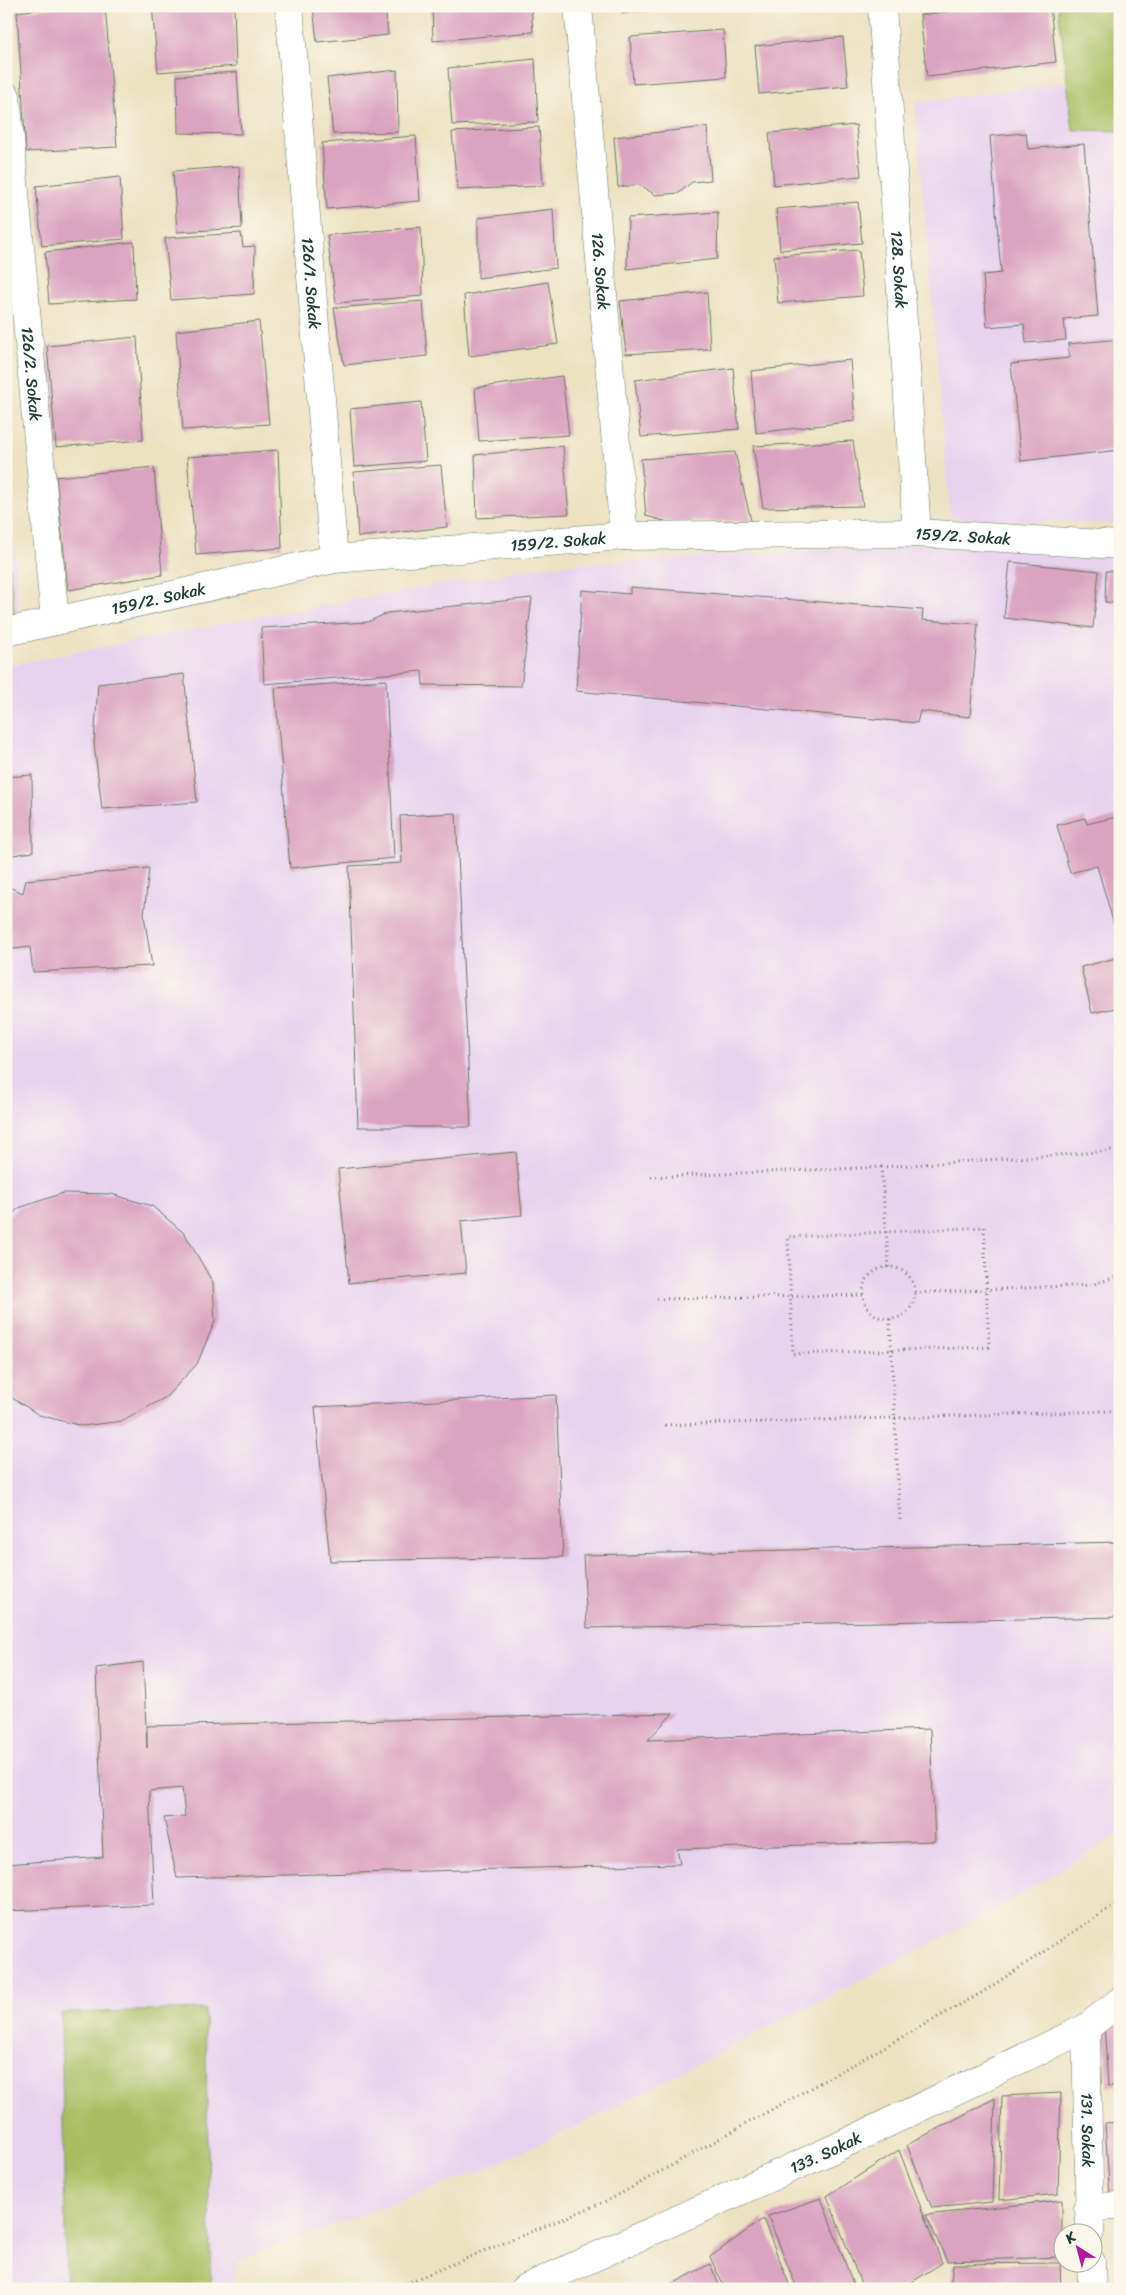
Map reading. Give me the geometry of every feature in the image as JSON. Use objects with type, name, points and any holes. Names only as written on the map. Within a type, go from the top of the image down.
[{"type":"street","name":"126/1. Sokak","points":[[289,6],[334,559]]},
{"type":"street","name":"126. Sokak","points":[[578,6],[624,536]]},
{"type":"street","name":"128. Sokak","points":[[882,6],[918,533]]},
{"type":"street","name":"126/2. Sokak","points":[[6,96],[55,621]]},
{"type":"street","name":"159/2. Sokak","points":[[6,632],[334,559],[624,536],[918,533],[1120,545]]},
{"type":"street","name":"133. Sokak","points":[[524,2289],[831,2150],[1086,2028],[1120,2001]]},
{"type":"street","name":"131. Sokak","points":[[1086,2028],[1089,2220]]},
{"type":"street","points":[[1089,2220],[1120,2206]]},
{"type":"street","points":[[1091,2272],[1092,2289]]},
{"type":"path","points":[[652,1177],[881,1167],[1087,1153],[1120,1149]]},
{"type":"path","points":[[881,1167],[889,1267]]},
{"type":"path","points":[[984,1227],[986,1290],[989,1347],[793,1354],[788,1237],[984,1227]]},
{"type":"path","points":[[889,1267],[898,1268],[912,1279],[914,1293],[912,1305],[906,1312],[890,1319],[875,1315],[869,1309],[863,1295],[864,1286],[872,1273],[889,1267]]},
{"type":"path","points":[[914,1293],[1090,1285],[1120,1276]]},
{"type":"path","points":[[657,1299],[863,1295]]},
{"type":"path","points":[[890,1319],[900,1521]]},
{"type":"path","points":[[665,1426],[1111,1411],[1120,1408]]},
{"type":"path","points":[[392,2289],[611,2199],[983,1992],[1120,1901]]},
{"type":"shaded area","points":[[1067,83],[1073,130],[1120,131],[1120,524],[950,518],[915,102]]},
{"type":"shaded area","points":[[6,469],[20,618],[6,621]]},
{"type":"shaded area","points":[[999,539],[1120,550],[1120,1833],[996,1910],[599,2115],[481,2171],[238,2260],[233,2289],[6,2289],[6,666],[251,618],[545,566]]},
{"type":"green space","points":[[1058,6],[1120,6],[1120,131],[1073,130]]},
{"type":"green space","points":[[6,537],[15,617],[6,618]]},
{"type":"green space","points":[[205,2009],[211,2289],[66,2289],[61,2013]]},
{"type":"building","points":[[66,6],[105,6],[117,147],[26,152],[17,12]]},
{"type":"building","points":[[152,6],[234,6],[236,66],[158,72]]},
{"type":"building","points":[[313,6],[385,6],[388,35],[317,42]]},
{"type":"building","points":[[432,6],[531,6],[533,32],[433,41]]},
{"type":"building","points":[[623,6],[681,6],[681,8],[623,13]]},
{"type":"building","points":[[995,6],[1050,6],[1056,62],[927,77],[920,15]]},
{"type":"building","points":[[723,30],[726,77],[633,84],[630,37]]},
{"type":"building","points":[[843,37],[848,86],[759,94],[755,46]]},
{"type":"building","points":[[535,59],[538,122],[452,125],[448,68]]},
{"type":"building","points":[[397,70],[398,132],[333,134],[327,78]]},
{"type":"building","points":[[237,72],[241,134],[178,133],[177,76]]},
{"type":"building","points":[[856,125],[861,176],[774,185],[769,133]]},
{"type":"building","points":[[539,127],[543,186],[457,190],[452,132]]},
{"type":"building","points":[[707,127],[711,180],[692,182],[679,193],[655,195],[641,185],[618,187],[614,137]]},
{"type":"building","points":[[1026,133],[1028,149],[1084,144],[1098,316],[1064,319],[1066,340],[1026,343],[1024,324],[987,327],[983,275],[1001,273],[990,136]]},
{"type":"building","points":[[416,136],[420,201],[327,209],[322,143]]},
{"type":"building","points":[[239,166],[242,228],[177,232],[173,171]]},
{"type":"building","points":[[120,177],[124,239],[42,246],[36,186]]},
{"type":"building","points":[[858,202],[862,243],[780,250],[776,209]]},
{"type":"building","points":[[553,209],[556,268],[478,278],[478,218]]},
{"type":"building","points":[[718,212],[717,259],[627,269],[628,218]]},
{"type":"building","points":[[421,227],[423,296],[336,303],[327,235]]},
{"type":"building","points":[[241,233],[243,247],[255,246],[254,294],[171,300],[165,238]]},
{"type":"building","points":[[134,242],[136,299],[49,304],[45,252]]},
{"type":"building","points":[[859,250],[863,296],[778,303],[774,256]]},
{"type":"building","points":[[548,282],[558,344],[469,356],[464,295]]},
{"type":"building","points":[[707,292],[710,349],[626,354],[620,301]]},
{"type":"building","points":[[423,301],[427,356],[344,365],[334,308]]},
{"type":"building","points":[[259,321],[269,424],[183,430],[176,331]]},
{"type":"building","points":[[137,337],[143,440],[56,447],[47,346]]},
{"type":"building","points":[[1120,339],[1120,450],[1021,461],[1011,364],[1070,358],[1068,344]]},
{"type":"building","points":[[850,360],[855,421],[756,433],[751,371]]},
{"type":"building","points":[[733,368],[739,429],[641,437],[635,380]]},
{"type":"building","points":[[562,376],[569,435],[479,441],[475,388]]},
{"type":"building","points":[[421,402],[426,461],[354,467],[350,409]]},
{"type":"building","points":[[853,441],[863,506],[763,508],[753,446]]},
{"type":"building","points":[[563,446],[569,514],[477,518],[475,455]]},
{"type":"building","points":[[278,450],[282,548],[196,555],[187,457]]},
{"type":"building","points":[[735,452],[751,521],[668,522],[646,516],[641,459]]},
{"type":"building","points":[[441,465],[447,527],[358,537],[354,472]]},
{"type":"building","points":[[154,467],[162,575],[68,590],[56,477]]},
{"type":"building","points":[[1010,562],[1099,571],[1093,628],[1004,618]]},
{"type":"building","points":[[1106,571],[1120,571],[1120,603],[1105,602]]},
{"type":"building","points":[[630,587],[923,610],[922,620],[978,624],[970,717],[920,711],[917,723],[576,691],[582,590],[630,594]]},
{"type":"building","points":[[532,598],[521,686],[423,685],[422,671],[264,684],[261,628],[368,622],[387,613]]},
{"type":"building","points":[[184,674],[197,802],[102,809],[94,743],[98,684]]},
{"type":"building","points":[[386,680],[394,858],[290,868],[275,688]]},
{"type":"building","points":[[32,775],[33,852],[6,856],[6,777]]},
{"type":"building","points":[[456,813],[471,1127],[358,1127],[349,866],[402,863],[400,816]]},
{"type":"building","points":[[1120,816],[1119,942],[1097,866],[1070,873],[1057,825],[1085,818],[1087,824]]},
{"type":"building","points":[[149,868],[144,915],[152,966],[33,972],[30,947],[6,950],[6,875],[9,887],[23,893],[26,880]]},
{"type":"building","points":[[1120,957],[1120,1007],[1092,1013],[1081,967]]},
{"type":"building","points":[[516,1152],[522,1215],[461,1221],[466,1273],[349,1283],[338,1169]]},
{"type":"building","points":[[63,1193],[111,1194],[152,1206],[185,1234],[213,1283],[215,1321],[197,1364],[166,1397],[123,1421],[82,1426],[39,1415],[6,1394],[6,1219],[19,1208]]},
{"type":"building","points":[[556,1395],[563,1557],[330,1561],[315,1407]]},
{"type":"building","points":[[1120,1542],[1120,1617],[587,1628],[583,1555]]},
{"type":"building","points":[[143,1662],[147,1748],[147,1726],[673,1713],[648,1740],[930,1729],[935,1841],[677,1849],[680,1864],[177,1878],[164,1818],[185,1816],[182,1788],[149,1791],[154,1905],[6,1911],[6,1864],[103,1857],[96,1668]]},
{"type":"building","points":[[1120,2010],[1120,2085],[1108,2086],[1104,2023]]},
{"type":"building","points":[[1061,2093],[1058,2194],[999,2200],[1002,2096]]},
{"type":"building","points":[[995,2098],[992,2202],[932,2208],[907,2145]]},
{"type":"building","points":[[1120,2122],[1120,2199],[1110,2200],[1105,2123]]},
{"type":"building","points":[[899,2150],[942,2263],[901,2289],[863,2289],[827,2196]]},
{"type":"building","points":[[821,2198],[855,2289],[797,2289],[768,2216]]},
{"type":"building","points":[[1062,2200],[1062,2222],[1054,2222],[1054,2257],[947,2261],[926,2215]]},
{"type":"building","points":[[763,2219],[791,2289],[725,2289],[710,2257]]},
{"type":"building","points":[[1117,2229],[1120,2229],[1120,2264],[1117,2264]]},
{"type":"building","points":[[1054,2263],[1054,2272],[1060,2272],[1061,2289],[950,2289],[953,2264]]},
{"type":"building","points":[[710,2264],[721,2289],[663,2289]]},
{"type":"building","points":[[1116,2270],[1120,2270],[1120,2289],[1116,2289]]}]
